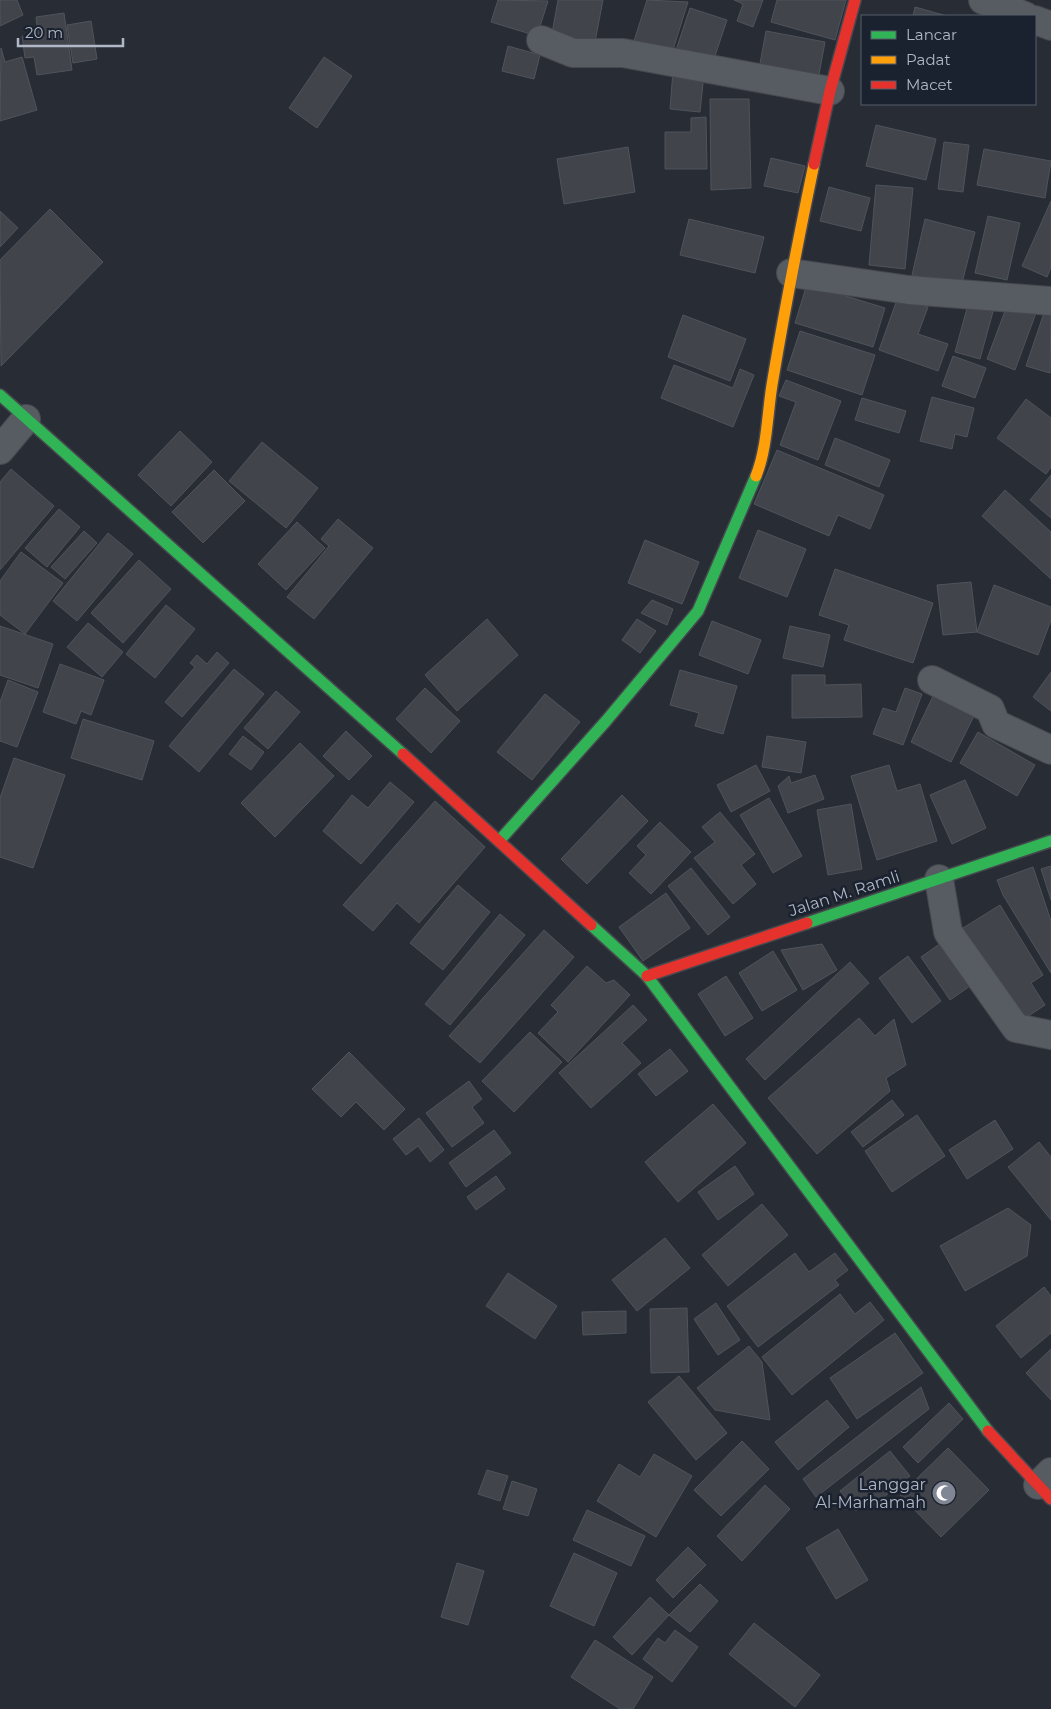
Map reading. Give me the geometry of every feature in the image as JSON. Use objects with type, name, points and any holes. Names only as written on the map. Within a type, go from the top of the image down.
[{"type":"street","points":[[499,842],[606,721],[698,611],[748,502],[762,462],[766,410],[790,273],[830,91],[855,0]]},
{"type":"street","points":[[982,0],[1022,15]]},
{"type":"street","points":[[1036,20],[1051,26]]},
{"type":"street","points":[[541,40],[573,53],[623,53],[830,91]]},
{"type":"street","points":[[790,273],[909,290],[1051,301]]},
{"type":"street","points":[[0,395],[382,735],[647,976],[994,1440],[1047,1485]]},
{"type":"street","points":[[0,450],[26,419]]},
{"type":"street","points":[[932,680],[990,709],[996,724],[1051,750]]},
{"type":"street","name":"Jalan M. Ramli","points":[[647,976],[1051,841]]},
{"type":"street","points":[[939,879],[948,932],[1016,1028],[1051,1035]]},
{"type":"building","points":[[0,0],[17,0],[23,15],[0,26]]},
{"type":"building","points":[[498,0],[548,1],[537,36],[491,22]]},
{"type":"building","points":[[558,0],[603,0],[594,47],[551,39]]},
{"type":"building","points":[[647,0],[688,2],[672,53],[634,41]]},
{"type":"building","points":[[734,0],[763,0],[753,27],[737,21],[743,4]]},
{"type":"building","points":[[777,0],[846,0],[835,40],[771,22]]},
{"type":"building","points":[[915,7],[943,15],[913,15]]},
{"type":"building","points":[[690,8],[727,20],[713,62],[676,50]]},
{"type":"building","points":[[64,13],[72,70],[37,75],[34,57],[25,58],[22,36],[38,34],[36,17]]},
{"type":"building","points":[[91,21],[97,59],[73,63],[67,25]]},
{"type":"building","points":[[766,31],[825,42],[818,80],[759,69]]},
{"type":"building","points":[[508,46],[540,55],[534,79],[502,71]]},
{"type":"building","points":[[1,48],[5,62],[22,57],[37,110],[0,121]]},
{"type":"building","points":[[324,57],[352,76],[317,128],[289,108]]},
{"type":"building","points":[[673,71],[704,74],[700,112],[670,109]]},
{"type":"building","points":[[710,99],[749,99],[751,188],[711,190]]},
{"type":"building","points":[[706,117],[707,169],[665,169],[665,132],[691,132],[691,118]]},
{"type":"building","points":[[876,125],[936,139],[926,180],[866,166]]},
{"type":"building","points":[[944,142],[969,145],[963,192],[938,189]]},
{"type":"building","points":[[628,147],[635,192],[564,204],[557,159]]},
{"type":"building","points":[[984,149],[1051,161],[1045,198],[977,185]]},
{"type":"building","points":[[771,158],[805,166],[798,193],[764,186]]},
{"type":"building","points":[[876,185],[913,188],[905,269],[869,265]]},
{"type":"building","points":[[829,187],[870,198],[861,231],[820,221]]},
{"type":"building","points":[[1051,201],[1051,267],[1047,277],[1022,266]]},
{"type":"building","points":[[50,209],[103,262],[1,366],[0,260]]},
{"type":"building","points":[[0,211],[18,228],[0,247]]},
{"type":"building","points":[[988,216],[1020,223],[1007,280],[975,273]]},
{"type":"building","points":[[689,219],[764,237],[755,273],[680,255]]},
{"type":"building","points":[[925,219],[975,232],[961,287],[912,275]]},
{"type":"building","points":[[807,284],[885,308],[873,347],[795,323]]},
{"type":"building","points":[[898,297],[928,307],[918,334],[948,344],[938,371],[879,350]]},
{"type":"building","points":[[969,301],[994,308],[980,359],[955,352]]},
{"type":"building","points":[[1008,303],[1036,313],[1015,370],[987,359]]},
{"type":"building","points":[[1045,310],[1051,312],[1050,373],[1026,366]]},
{"type":"building","points":[[683,315],[746,339],[730,381],[668,357]]},
{"type":"building","points":[[800,331],[875,355],[862,395],[787,370]]},
{"type":"building","points":[[953,356],[986,368],[975,398],[942,386]]},
{"type":"building","points":[[674,365],[733,388],[740,369],[754,375],[733,427],[661,398]]},
{"type":"building","points":[[786,380],[841,401],[818,460],[780,445],[796,402],[779,396]]},
{"type":"building","points":[[932,397],[974,408],[967,437],[955,434],[952,449],[920,441]]},
{"type":"building","points":[[862,398],[906,411],[899,433],[855,420]]},
{"type":"building","points":[[1026,399],[1051,418],[1051,467],[1046,474],[997,438]]},
{"type":"building","points":[[180,431],[212,462],[171,506],[138,475]]},
{"type":"building","points":[[835,438],[890,460],[879,487],[825,465]]},
{"type":"building","points":[[262,442],[318,488],[286,528],[229,481]]},
{"type":"building","points":[[777,450],[884,495],[870,529],[838,515],[829,536],[754,504]]},
{"type":"building","points":[[11,469],[54,506],[0,570],[0,482]]},
{"type":"building","points":[[214,470],[245,501],[203,543],[172,512]]},
{"type":"building","points":[[1051,475],[1051,518],[1030,500]]},
{"type":"building","points":[[1005,490],[1051,532],[1051,579],[982,516]]},
{"type":"building","points":[[59,509],[80,527],[47,567],[25,548]]},
{"type":"building","points":[[338,519],[373,548],[314,619],[287,597],[329,546],[321,539]]},
{"type":"building","points":[[297,522],[325,548],[286,590],[258,564]]},
{"type":"building","points":[[758,530],[806,549],[787,597],[739,578]]},
{"type":"building","points":[[84,531],[97,543],[65,579],[51,567]]},
{"type":"building","points":[[108,533],[133,554],[77,621],[53,601]]},
{"type":"building","points":[[645,540],[699,562],[682,604],[628,583]]},
{"type":"building","points":[[21,552],[63,583],[25,634],[0,615],[0,581]]},
{"type":"building","points":[[139,560],[171,589],[123,643],[91,613]]},
{"type":"building","points":[[835,569],[933,603],[913,663],[844,640],[849,625],[819,615]]},
{"type":"building","points":[[971,582],[977,632],[943,635],[937,585]]},
{"type":"building","points":[[994,585],[1051,607],[1051,620],[1038,655],[977,632]]},
{"type":"building","points":[[652,600],[673,609],[667,625],[641,613]]},
{"type":"building","points":[[166,605],[195,629],[155,678],[126,654]]},
{"type":"building","points":[[487,619],[518,655],[457,711],[425,675]]},
{"type":"building","points":[[637,619],[656,631],[640,653],[622,640]]},
{"type":"building","points":[[712,621],[761,640],[748,674],[699,655]]},
{"type":"building","points":[[88,623],[123,652],[102,677],[67,647]]},
{"type":"building","points":[[0,626],[53,644],[38,688],[0,675]]},
{"type":"building","points":[[790,626],[830,635],[823,667],[783,658]]},
{"type":"building","points":[[217,652],[229,663],[182,717],[165,702],[195,667],[190,663],[197,655],[207,664]]},
{"type":"building","points":[[60,664],[104,680],[91,715],[81,711],[76,724],[43,712]]},
{"type":"building","points":[[234,669],[264,694],[199,772],[169,746]]},
{"type":"building","points":[[680,670],[737,686],[723,734],[695,726],[699,713],[670,705]]},
{"type":"building","points":[[1051,672],[1051,711],[1033,697]]},
{"type":"building","points":[[792,675],[825,675],[825,685],[861,684],[862,717],[792,718]]},
{"type":"building","points":[[8,680],[38,692],[17,747],[0,741],[0,702]]},
{"type":"building","points":[[425,688],[460,721],[431,753],[396,719]]},
{"type":"building","points":[[905,688],[922,694],[903,745],[873,734],[883,708],[896,712]]},
{"type":"building","points":[[276,691],[300,712],[268,749],[244,728]]},
{"type":"building","points":[[935,692],[976,712],[951,762],[911,742]]},
{"type":"building","points":[[545,694],[580,722],[532,780],[497,752]]},
{"type":"building","points":[[83,719],[154,741],[142,780],[71,758]]},
{"type":"building","points":[[346,731],[372,756],[349,780],[323,756]]},
{"type":"building","points":[[978,732],[1035,765],[1017,796],[960,763]]},
{"type":"building","points":[[243,736],[264,752],[251,770],[229,754]]},
{"type":"building","points":[[767,736],[806,742],[801,773],[762,767]]},
{"type":"building","points":[[300,743],[334,776],[275,837],[241,803]]},
{"type":"building","points":[[14,758],[65,775],[33,868],[0,857],[0,798]]},
{"type":"building","points":[[756,765],[770,791],[731,812],[717,785]]},
{"type":"building","points":[[889,765],[897,791],[920,784],[937,841],[877,860],[851,776]]},
{"type":"building","points":[[815,775],[824,799],[788,813],[778,786],[789,776],[791,783]]},
{"type":"building","points":[[965,780],[986,828],[952,844],[930,795]]},
{"type":"building","points":[[390,782],[414,802],[361,864],[323,831],[352,795],[368,808]]},
{"type":"building","points":[[622,795],[648,821],[587,884],[561,859]]},
{"type":"building","points":[[769,798],[802,856],[773,873],[740,815]]},
{"type":"building","points":[[435,801],[485,847],[419,923],[397,903],[373,931],[343,905]]},
{"type":"building","points":[[851,804],[862,869],[828,875],[817,810]]},
{"type":"building","points":[[720,812],[755,854],[741,865],[756,884],[733,904],[694,858],[715,842],[702,827]]},
{"type":"building","points":[[660,822],[691,852],[651,894],[629,873],[646,855],[637,846]]},
{"type":"building","points":[[1051,866],[1051,900],[1041,869]]},
{"type":"building","points":[[1033,867],[1051,921],[1051,973],[1003,895],[997,880]]},
{"type":"building","points":[[691,868],[730,917],[708,935],[668,886]]},
{"type":"building","points":[[458,885],[490,912],[443,970],[410,943]]},
{"type":"building","points":[[666,893],[690,928],[643,961],[619,927]]},
{"type":"building","points":[[1000,905],[1043,975],[1031,983],[1045,1005],[1021,1021],[963,928]]},
{"type":"building","points":[[500,914],[525,935],[450,1025],[425,1004]]},
{"type":"building","points":[[544,930],[574,957],[480,1063],[449,1036]]},
{"type":"building","points":[[944,941],[973,984],[950,1000],[921,957]]},
{"type":"building","points":[[822,944],[837,970],[803,990],[781,950]]},
{"type":"building","points":[[773,951],[797,990],[762,1011],[739,973]]},
{"type":"building","points":[[908,956],[941,1001],[912,1023],[879,978]]},
{"type":"building","points":[[850,962],[869,983],[765,1080],[746,1059]]},
{"type":"building","points":[[587,966],[606,983],[614,980],[630,995],[568,1062],[538,1033],[558,1012],[551,1005]]},
{"type":"building","points":[[726,976],[753,1018],[725,1036],[698,994]]},
{"type":"building","points":[[633,1005],[647,1020],[622,1043],[641,1063],[591,1108],[559,1073]]},
{"type":"building","points":[[859,1018],[875,1036],[894,1019],[906,1065],[886,1078],[890,1091],[817,1154],[768,1098]]},
{"type":"building","points":[[530,1032],[562,1062],[514,1112],[482,1081]]},
{"type":"building","points":[[670,1049],[688,1071],[656,1096],[638,1074]]},
{"type":"building","points":[[349,1052],[405,1109],[384,1130],[356,1102],[341,1117],[312,1089]]},
{"type":"building","points":[[469,1081],[482,1099],[472,1107],[484,1123],[452,1147],[426,1113]]},
{"type":"building","points":[[892,1100],[904,1115],[863,1147],[851,1132]]},
{"type":"building","points":[[713,1104],[746,1143],[678,1202],[645,1162]]},
{"type":"building","points":[[917,1115],[945,1156],[892,1192],[865,1151]]},
{"type":"building","points":[[419,1118],[444,1150],[430,1162],[418,1146],[406,1155],[393,1139]]},
{"type":"building","points":[[995,1120],[1013,1149],[967,1179],[949,1150]]},
{"type":"building","points":[[494,1130],[511,1153],[466,1187],[449,1163]]},
{"type":"building","points":[[1039,1142],[1051,1157],[1051,1220],[1008,1167]]},
{"type":"building","points":[[735,1166],[754,1194],[718,1220],[698,1192]]},
{"type":"building","points":[[496,1176],[505,1189],[476,1210],[467,1197]]},
{"type":"building","points":[[762,1204],[788,1235],[728,1286],[702,1255]]},
{"type":"building","points":[[1008,1208],[1031,1225],[1027,1256],[965,1291],[940,1246]]},
{"type":"building","points":[[665,1238],[690,1268],[637,1311],[612,1280]]},
{"type":"building","points":[[795,1253],[809,1272],[835,1253],[848,1270],[835,1280],[839,1285],[758,1347],[727,1306]]},
{"type":"building","points":[[508,1273],[557,1306],[535,1339],[486,1306]]},
{"type":"building","points":[[1044,1287],[1051,1296],[1051,1333],[1021,1358],[996,1326]]},
{"type":"building","points":[[840,1294],[855,1314],[870,1302],[884,1320],[792,1395],[762,1357]]},
{"type":"building","points":[[716,1303],[740,1340],[718,1355],[694,1319]]},
{"type":"building","points":[[687,1308],[689,1372],[651,1373],[650,1309]]},
{"type":"building","points":[[626,1311],[626,1333],[583,1335],[582,1312]]},
{"type":"building","points":[[895,1333],[923,1373],[857,1419],[830,1378]]},
{"type":"building","points":[[749,1346],[762,1362],[770,1420],[715,1410],[697,1388]]},
{"type":"building","points":[[1051,1349],[1051,1400],[1026,1373]]},
{"type":"building","points":[[679,1376],[727,1433],[696,1460],[648,1402]]},
{"type":"building","points":[[921,1387],[929,1409],[816,1497],[803,1479]]},
{"type":"building","points":[[827,1400],[849,1427],[798,1470],[775,1442]]},
{"type":"building","points":[[949,1403],[963,1419],[918,1463],[903,1447]]},
{"type":"building","points":[[742,1441],[769,1469],[721,1516],[694,1490]]},
{"type":"building","name":"Langgar Al-Marhamah","points":[[948,1448],[989,1490],[941,1537],[900,1495]]},
{"type":"building","points":[[890,1451],[910,1476],[869,1509],[867,1502],[856,1511],[840,1491]]},
{"type":"building","points":[[654,1454],[692,1476],[656,1537],[597,1501],[619,1464],[640,1477]]},
{"type":"building","points":[[487,1470],[508,1476],[500,1501],[478,1494]]},
{"type":"building","points":[[512,1481],[537,1489],[528,1516],[503,1509]]},
{"type":"building","points":[[765,1485],[790,1509],[742,1561],[717,1536]]},
{"type":"building","points":[[587,1510],[645,1536],[631,1566],[573,1540]]},
{"type":"building","points":[[838,1529],[868,1580],[836,1599],[806,1548]]},
{"type":"building","points":[[688,1547],[706,1565],[673,1598],[656,1580]]},
{"type":"building","points":[[574,1553],[617,1573],[594,1626],[550,1606]]},
{"type":"building","points":[[457,1563],[484,1571],[468,1625],[441,1617]]},
{"type":"building","points":[[700,1584],[718,1601],[690,1632],[669,1615]]},
{"type":"building","points":[[650,1597],[669,1615],[632,1655],[613,1637]]},
{"type":"building","points":[[754,1623],[820,1675],[795,1707],[729,1654]]},
{"type":"building","points":[[675,1630],[698,1647],[672,1682],[643,1659],[658,1638],[665,1643]]},
{"type":"building","points":[[595,1640],[653,1677],[633,1709],[620,1709],[571,1677]]},
{"type":"traffic: fast","points":[[0,395],[403,754]]},
{"type":"traffic: fast","points":[[499,841],[606,721],[698,611],[756,476]]},
{"type":"traffic: fast","points":[[807,923],[1051,841]]},
{"type":"traffic: fast","points":[[591,925],[647,976],[988,1431]]},
{"type":"traffic: slow","points":[[756,476],[763,453],[771,391],[792,272],[814,164]]},
{"type":"traffic: jam","points":[[814,164],[830,91],[855,0]]},
{"type":"traffic: jam","points":[[403,754],[591,925]]},
{"type":"traffic: jam","points":[[647,976],[807,923]]},
{"type":"traffic: jam","points":[[988,1431],[1051,1499]]},
{"type":"place","name":"Langgar Al-Marhamah","points":[[944,1493]]}]
